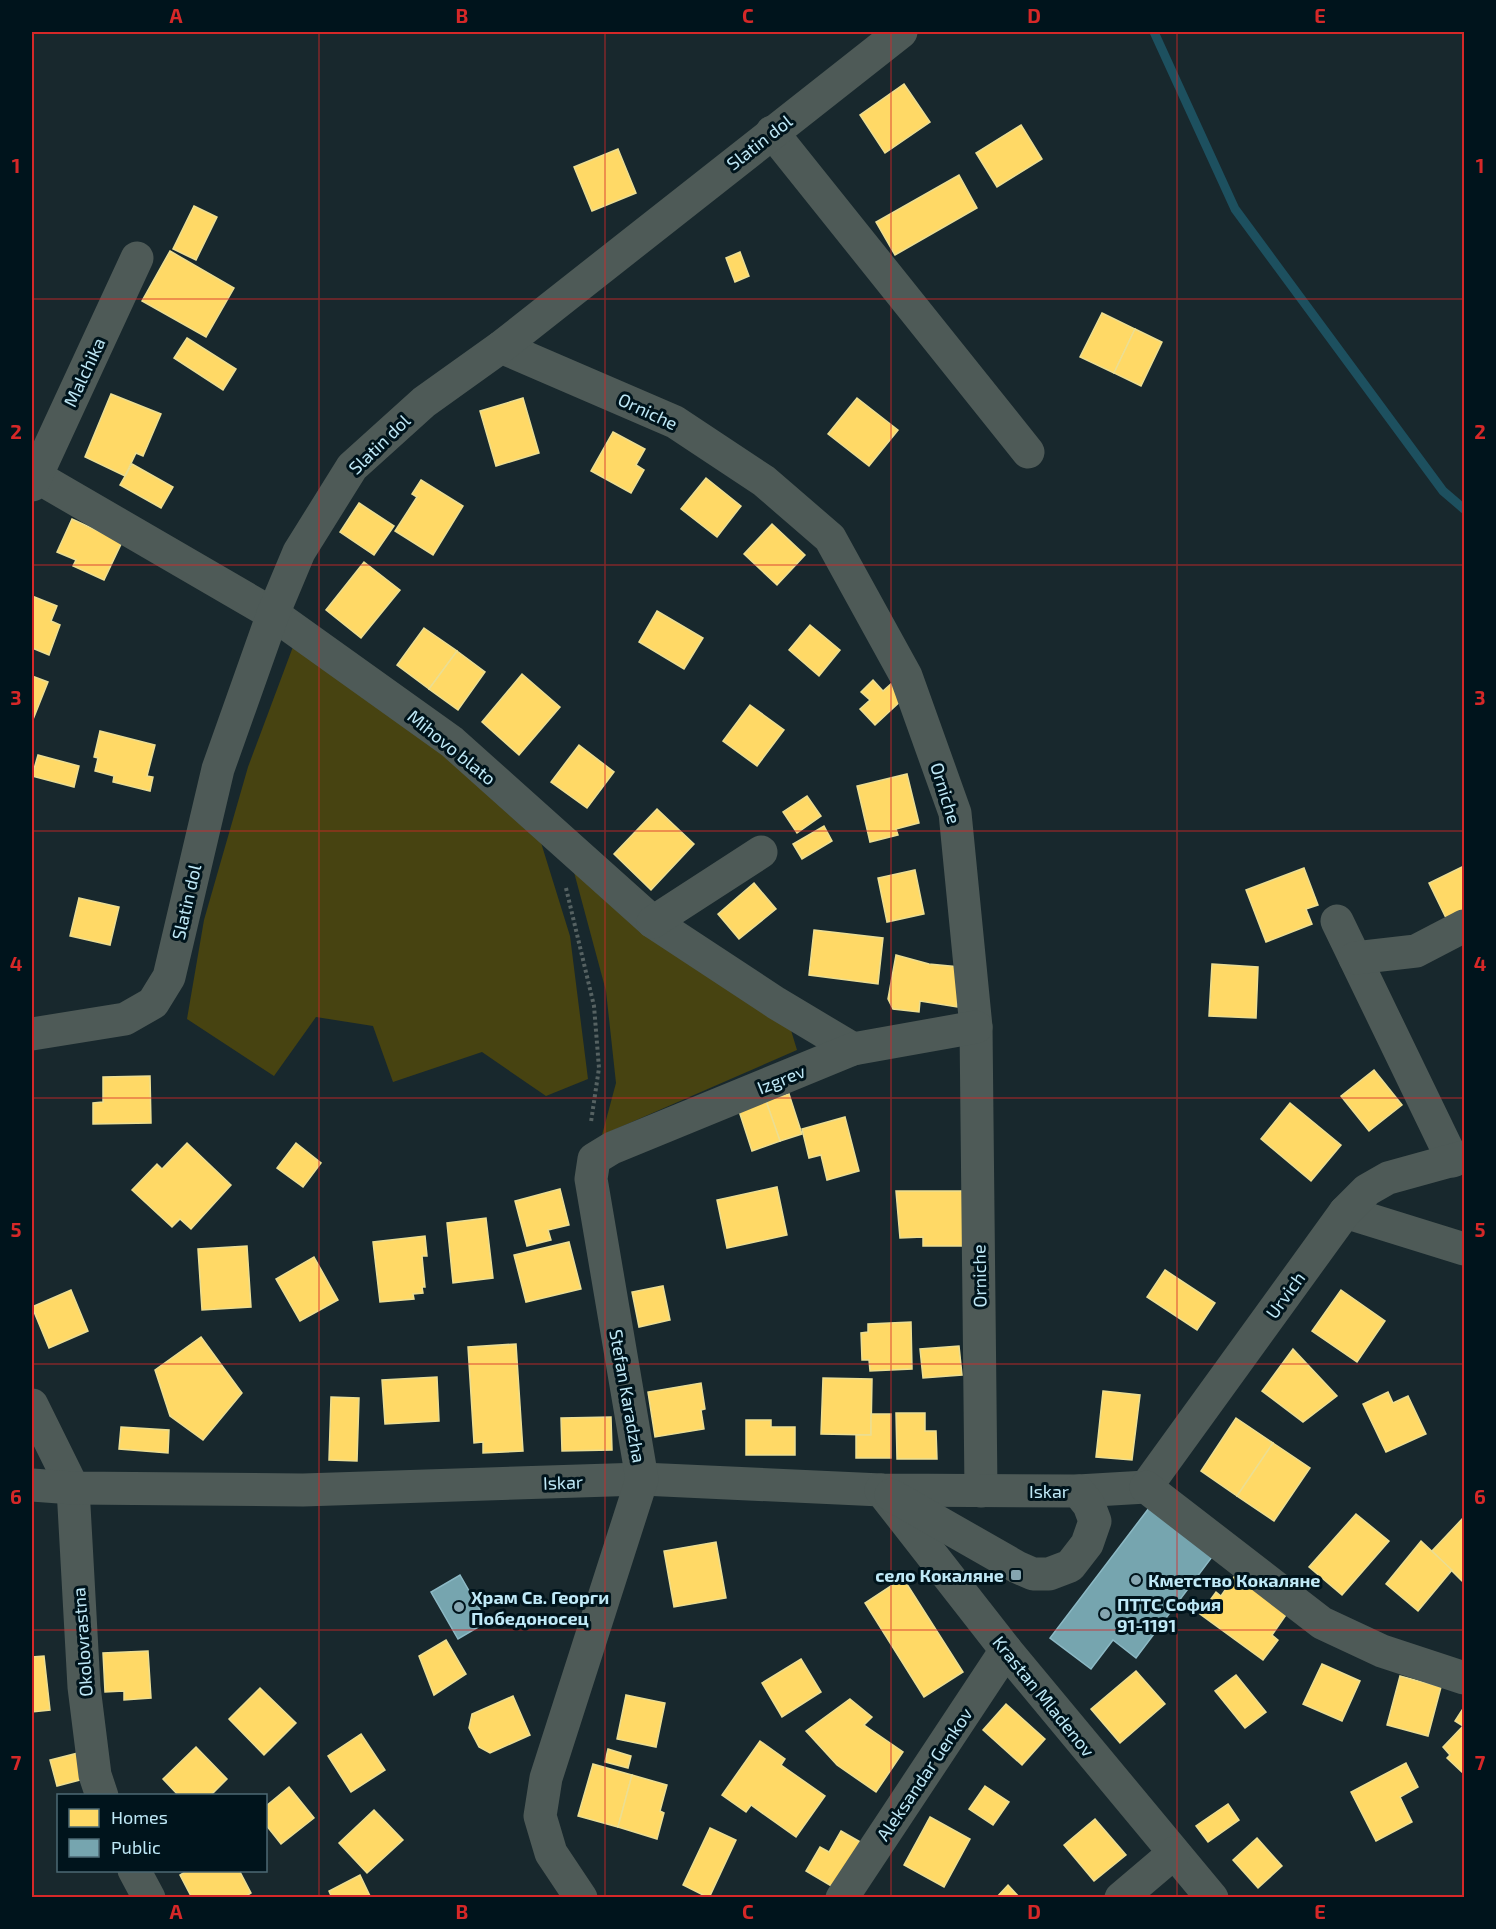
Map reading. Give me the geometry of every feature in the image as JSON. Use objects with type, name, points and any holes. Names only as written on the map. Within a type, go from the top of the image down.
[{"type":"street","name":"Slatin dol","points":[[32,1034],[125,1018],[153,1003],[169,977],[218,770],[273,614],[299,552],[352,467],[424,402],[501,347],[901,32]]},
{"type":"street","points":[[772,132],[1028,452]]},
{"type":"street","name":"Malchika","points":[[33,478],[137,258]]},
{"type":"street","name":"Orniche","points":[[501,347],[675,422],[764,481],[830,538],[906,676],[956,813],[976,1027],[981,1491]]},
{"type":"street","name":"Mihovo blato","points":[[33,478],[273,614],[452,742],[652,922],[776,1003],[853,1049]]},
{"type":"street","points":[[652,922],[761,852]]},
{"type":"street","points":[[1337,921],[1459,1159]]},
{"type":"street","points":[[1355,958],[1416,951],[1464,926]]},
{"type":"street","name":"Izgrev","points":[[594,1159],[612,1148],[853,1049],[976,1027]]},
{"type":"street","name":"Stefan Karadzha","points":[[581,1898],[551,1853],[540,1816],[546,1778],[642,1479],[591,1179],[594,1159]]},
{"type":"street","name":"Urvich","points":[[1146,1487],[1345,1212],[1366,1190],[1388,1178],[1459,1159]]},
{"type":"street","points":[[1345,1212],[1464,1249]]},
{"type":"street","points":[[32,1405],[73,1488]]},
{"type":"street","name":"Iskar","points":[[32,1485],[73,1488],[303,1490],[642,1479],[881,1490],[1078,1491],[1146,1487]]},
{"type":"street","points":[[1146,1487],[1322,1623],[1382,1651],[1464,1678]]},
{"type":"street","name":"Okolovrastna","points":[[73,1488],[84,1687],[94,1775],[101,1794]]},
{"type":"street","points":[[881,1490],[1033,1574],[1049,1574],[1070,1566],[1088,1544],[1095,1521],[1089,1505],[1078,1491]]},
{"type":"street","name":"Krastan Mladenov","points":[[881,1490],[1006,1650],[1212,1898]]},
{"type":"street","name":"Aleksandar Genkov","points":[[842,1898],[1006,1650]]},
{"type":"street","points":[[1121,1898],[1174,1853]]},
{"type":"street","points":[[135,1872],[149,1898]]},
{"type":"path","points":[[551,832],[594,1006],[598,1068],[591,1125],[594,1159]]},
{"type":"shaded area","points":[[294,644],[449,751],[538,833],[570,936],[588,1079],[546,1096],[482,1052],[393,1082],[373,1026],[316,1017],[274,1076],[187,1019],[204,920],[248,767]]},
{"type":"shaded area","points":[[571,861],[787,1017],[797,1050],[602,1135],[616,1083],[606,991]]},
{"type":"building: Homes","points":[[904,84],[930,122],[885,153],[860,115]]},
{"type":"building: Homes","points":[[1021,125],[1042,159],[997,187],[976,153]]},
{"type":"building: Homes","points":[[618,149],[636,193],[592,211],[574,167]]},
{"type":"building: Homes","points":[[959,175],[977,208],[895,255],[876,222]]},
{"type":"building: Homes","points":[[194,206],[217,217],[196,260],[173,249]]},
{"type":"building: Homes","points":[[170,251],[234,288],[206,337],[142,301]]},
{"type":"building: Homes","points":[[740,252],[749,276],[735,282],[726,258]]},
{"type":"building: Homes","points":[[1102,313],[1135,329],[1114,373],[1080,357]]},
{"type":"building: Homes","points":[[1135,329],[1162,342],[1141,386],[1114,373]]},
{"type":"building: Homes","points":[[187,338],[236,369],[223,390],[174,358]]},
{"type":"building: Homes","points":[[111,394],[161,414],[143,456],[136,453],[125,476],[85,457]]},
{"type":"building: Homes","points":[[523,398],[539,453],[496,466],[480,411]]},
{"type":"building: Homes","points":[[857,398],[898,430],[869,466],[828,434]]},
{"type":"building: Homes","points":[[613,432],[645,449],[636,465],[644,470],[631,493],[591,471]]},
{"type":"building: Homes","points":[[132,464],[173,487],[161,508],[120,485]]},
{"type":"building: Homes","points":[[706,478],[741,506],[717,537],[681,509]]},
{"type":"building: Homes","points":[[421,480],[463,506],[433,555],[395,531],[417,497],[412,494]]},
{"type":"building: Homes","points":[[359,503],[394,526],[374,555],[340,532]]},
{"type":"building: Homes","points":[[72,519],[122,542],[104,580],[73,566],[76,560],[57,552]]},
{"type":"building: Homes","points":[[772,524],[805,555],[777,585],[744,554]]},
{"type":"building: Homes","points":[[364,562],[400,590],[361,638],[326,610]]},
{"type":"building: Homes","points":[[32,596],[57,606],[51,621],[60,625],[49,655],[32,648]]},
{"type":"building: Homes","points":[[657,611],[703,638],[684,669],[639,642]]},
{"type":"building: Homes","points":[[810,625],[840,650],[819,676],[789,650]]},
{"type":"building: Homes","points":[[424,628],[457,651],[429,689],[397,665]]},
{"type":"building: Homes","points":[[457,651],[485,672],[458,710],[429,689]]},
{"type":"building: Homes","points":[[522,674],[560,707],[519,755],[482,722]]},
{"type":"building: Homes","points":[[32,676],[48,682],[32,722]]},
{"type":"building: Homes","points":[[873,680],[883,691],[893,682],[905,697],[875,725],[860,709],[870,700],[861,692]]},
{"type":"building: Homes","points":[[750,705],[784,730],[757,766],[723,741]]},
{"type":"building: Homes","points":[[100,731],[155,745],[147,776],[153,777],[150,791],[113,782],[114,776],[95,771],[98,758],[94,757]]},
{"type":"building: Homes","points":[[579,745],[614,772],[587,808],[551,782]]},
{"type":"building: Homes","points":[[38,755],[79,766],[74,787],[32,776]]},
{"type":"building: Homes","points":[[907,774],[919,823],[896,829],[898,835],[870,842],[857,786]]},
{"type":"building: Homes","points":[[807,796],[821,816],[797,833],[783,812]]},
{"type":"building: Homes","points":[[657,809],[694,844],[651,890],[614,854]]},
{"type":"building: Homes","points":[[824,826],[832,841],[802,859],[793,844]]},
{"type":"building: Homes","points":[[1464,866],[1464,914],[1448,922],[1429,883]]},
{"type":"building: Homes","points":[[1304,868],[1318,905],[1306,909],[1312,924],[1266,942],[1246,890]]},
{"type":"building: Homes","points":[[915,870],[924,914],[887,922],[878,878]]},
{"type":"building: Homes","points":[[754,883],[776,909],[739,939],[718,914]]},
{"type":"building: Homes","points":[[79,898],[119,907],[110,945],[70,936]]},
{"type":"building: Homes","points":[[814,930],[883,938],[878,984],[809,975]]},
{"type":"building: Homes","points":[[896,955],[929,964],[960,967],[957,1007],[920,1001],[919,1012],[893,1009],[888,999]]},
{"type":"building: Homes","points":[[1212,964],[1258,967],[1256,1018],[1209,1016]]},
{"type":"building: Homes","points":[[1374,1070],[1402,1105],[1369,1131],[1341,1096]]},
{"type":"building: Homes","points":[[150,1076],[151,1123],[93,1124],[93,1103],[103,1102],[103,1077]]},
{"type":"building: Homes","points":[[789,1094],[802,1134],[780,1141],[766,1101]]},
{"type":"building: Homes","points":[[766,1101],[780,1141],[752,1151],[739,1111]]},
{"type":"building: Homes","points":[[1290,1103],[1341,1145],[1311,1181],[1261,1139]]},
{"type":"building: Homes","points":[[845,1117],[859,1171],[827,1180],[821,1155],[809,1158],[802,1129]]},
{"type":"building: Homes","points":[[187,1143],[231,1185],[191,1229],[180,1219],[172,1227],[132,1190],[157,1164],[162,1169]]},
{"type":"building: Homes","points":[[296,1143],[321,1163],[303,1187],[277,1168]]},
{"type":"building: Homes","points":[[777,1187],[787,1235],[727,1248],[717,1200]]},
{"type":"building: Homes","points":[[560,1189],[569,1225],[548,1230],[551,1240],[527,1246],[515,1201]]},
{"type":"building: Homes","points":[[896,1191],[966,1191],[964,1246],[923,1246],[923,1237],[900,1238]]},
{"type":"building: Homes","points":[[486,1218],[493,1278],[453,1283],[447,1223]]},
{"type":"building: Homes","points":[[425,1236],[427,1256],[422,1256],[425,1287],[422,1287],[423,1293],[413,1294],[414,1299],[380,1302],[373,1242]]},
{"type":"building: Homes","points":[[569,1242],[581,1289],[526,1302],[514,1255]]},
{"type":"building: Homes","points":[[247,1246],[251,1307],[202,1310],[198,1249]]},
{"type":"building: Homes","points":[[314,1257],[338,1300],[300,1321],[276,1279]]},
{"type":"building: Homes","points":[[1165,1270],[1215,1303],[1197,1330],[1147,1297]]},
{"type":"building: Homes","points":[[663,1286],[670,1320],[639,1327],[632,1292]]},
{"type":"building: Homes","points":[[71,1290],[88,1331],[49,1348],[32,1307]]},
{"type":"building: Homes","points":[[1341,1290],[1385,1321],[1357,1362],[1312,1331]]},
{"type":"building: Homes","points":[[911,1322],[912,1369],[870,1371],[869,1360],[862,1360],[861,1333],[868,1332],[868,1324]]},
{"type":"building: Homes","points":[[201,1337],[242,1393],[203,1440],[170,1416],[155,1370]]},
{"type":"building: Homes","points":[[516,1344],[523,1451],[483,1453],[483,1442],[474,1443],[468,1347]]},
{"type":"building: Homes","points":[[959,1346],[962,1375],[923,1378],[920,1349]]},
{"type":"building: Homes","points":[[1293,1349],[1337,1396],[1303,1422],[1262,1391]]},
{"type":"building: Homes","points":[[437,1377],[439,1421],[385,1424],[382,1380]]},
{"type":"building: Homes","points":[[823,1378],[872,1379],[871,1435],[821,1434]]},
{"type":"building: Homes","points":[[701,1383],[705,1409],[701,1410],[704,1429],[655,1437],[648,1392]]},
{"type":"building: Homes","points":[[1103,1391],[1140,1395],[1132,1460],[1096,1457]]},
{"type":"building: Homes","points":[[1388,1392],[1393,1403],[1408,1396],[1426,1434],[1386,1452],[1363,1404]]},
{"type":"building: Homes","points":[[331,1397],[359,1398],[357,1461],[329,1460]]},
{"type":"building: Homes","points":[[896,1413],[925,1413],[925,1431],[936,1431],[937,1459],[897,1459]]},
{"type":"building: Homes","points":[[871,1414],[891,1414],[891,1458],[856,1458],[856,1435],[871,1435]]},
{"type":"building: Homes","points":[[611,1417],[612,1450],[562,1451],[561,1418]]},
{"type":"building: Homes","points":[[1236,1418],[1273,1443],[1237,1496],[1201,1471]]},
{"type":"building: Homes","points":[[746,1420],[771,1420],[771,1427],[795,1427],[795,1455],[746,1455]]},
{"type":"building: Homes","points":[[121,1427],[169,1430],[168,1453],[119,1449]]},
{"type":"building: Homes","points":[[1273,1443],[1310,1468],[1274,1521],[1237,1496]]},
{"type":"building: Homes","points":[[1356,1514],[1389,1541],[1342,1595],[1309,1567]]},
{"type":"building: Homes","points":[[1464,1517],[1464,1583],[1432,1551]]},
{"type":"building: Homes","points":[[1421,1541],[1452,1570],[1418,1611],[1386,1584]]},
{"type":"building: Homes","points":[[716,1542],[726,1598],[674,1607],[664,1551]]},
{"type":"building: Homes","points":[[1236,1574],[1288,1612],[1272,1635],[1278,1640],[1263,1660],[1200,1614],[1216,1592],[1221,1596]]},
{"type":"building: Homes","points":[[903,1578],[963,1672],[924,1697],[865,1603]]},
{"type":"building: Homes","points":[[446,1640],[466,1674],[434,1695],[419,1656]]},
{"type":"building: Homes","points":[[148,1651],[151,1698],[124,1700],[124,1691],[105,1692],[103,1653]]},
{"type":"building: Homes","points":[[44,1656],[50,1710],[32,1712],[32,1657]]},
{"type":"building: Homes","points":[[801,1659],[821,1692],[782,1717],[762,1683]]},
{"type":"building: Homes","points":[[1322,1664],[1360,1681],[1342,1721],[1303,1704]]},
{"type":"building: Homes","points":[[1136,1671],[1165,1704],[1120,1743],[1091,1709]]},
{"type":"building: Homes","points":[[1236,1675],[1266,1712],[1245,1728],[1215,1691]]},
{"type":"building: Homes","points":[[1400,1676],[1441,1687],[1428,1736],[1387,1725]]},
{"type":"building: Homes","points":[[260,1688],[296,1723],[264,1755],[229,1719]]},
{"type":"building: Homes","points":[[626,1695],[665,1703],[656,1747],[617,1739]]},
{"type":"building: Homes","points":[[513,1696],[530,1735],[490,1753],[479,1747],[469,1728],[472,1714]]},
{"type":"building: Homes","points":[[850,1699],[872,1717],[864,1725],[903,1752],[876,1792],[837,1765],[806,1731]]},
{"type":"building: Homes","points":[[1006,1704],[1045,1739],[1022,1765],[983,1730]]},
{"type":"building: Homes","points":[[1464,1707],[1464,1774],[1447,1758],[1450,1755],[1443,1747],[1463,1726],[1455,1721]]},
{"type":"building: Homes","points":[[361,1734],[385,1770],[351,1792],[328,1756]]},
{"type":"building: Homes","points":[[760,1741],[785,1759],[781,1765],[825,1796],[796,1837],[751,1805],[746,1812],[722,1795]]},
{"type":"building: Homes","points":[[196,1747],[227,1779],[212,1794],[177,1794],[163,1779]]},
{"type":"building: Homes","points":[[608,1749],[631,1756],[628,1768],[605,1762]]},
{"type":"building: Homes","points":[[78,1753],[84,1779],[57,1786],[50,1760]]},
{"type":"building: Homes","points":[[1406,1763],[1418,1787],[1400,1797],[1412,1822],[1376,1841],[1351,1792]]},
{"type":"building: Homes","points":[[593,1764],[632,1775],[618,1827],[578,1816]]},
{"type":"building: Homes","points":[[632,1775],[667,1785],[660,1811],[664,1813],[657,1839],[618,1827]]},
{"type":"building: Homes","points":[[985,1786],[1009,1802],[993,1825],[969,1809]]},
{"type":"building: Homes","points":[[289,1787],[314,1818],[281,1844],[267,1826],[267,1805]]},
{"type":"building: Homes","points":[[1228,1804],[1239,1820],[1208,1842],[1196,1826]]},
{"type":"building: Homes","points":[[374,1810],[403,1840],[367,1873],[339,1843]]},
{"type":"building: Homes","points":[[930,1817],[970,1839],[944,1887],[904,1865]]},
{"type":"building: Homes","points":[[1095,1819],[1126,1855],[1094,1881],[1064,1845]]},
{"type":"building: Homes","points":[[710,1828],[736,1840],[709,1898],[683,1885]]},
{"type":"building: Homes","points":[[841,1831],[864,1844],[838,1890],[806,1871],[820,1847],[829,1852]]},
{"type":"building: Homes","points":[[1257,1838],[1282,1866],[1258,1888],[1233,1860]]},
{"type":"building: Homes","points":[[185,1872],[240,1872],[251,1893],[243,1898],[192,1898],[180,1875]]},
{"type":"building: Homes","points":[[360,1875],[371,1898],[332,1898],[329,1891]]},
{"type":"building: Homes","points":[[1008,1885],[1020,1898],[996,1898]]},
{"type":"building: Public","points":[[1152,1504],[1215,1553],[1136,1658],[1113,1640],[1091,1669],[1050,1638]]},
{"type":"building: Public","name":"Храм Св. Георги Победоносец","points":[[460,1575],[487,1622],[458,1639],[431,1592]]},
{"type":"waterway","points":[[1154,32],[1235,209],[1443,491],[1464,509]]},
{"type":"place","name":"село Кокаляне","points":[[1016,1575]]},
{"type":"place","name":"Кметство Кокаляне","points":[[1136,1580]]},
{"type":"place","name":"Храм Св. Георги Победоносец","points":[[459,1607]]},
{"type":"place","name":"ПТТС София 91-1191","points":[[1105,1614]]}]
